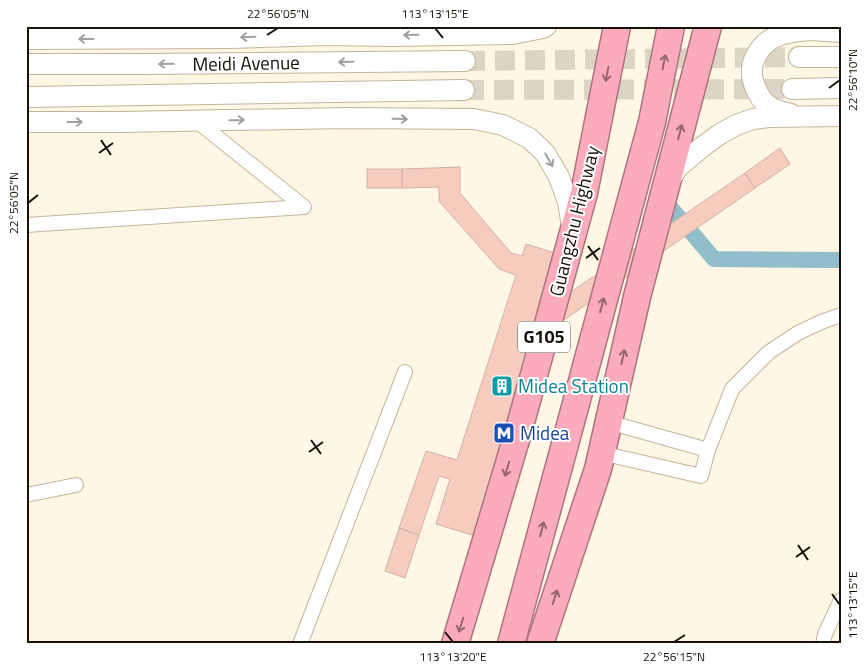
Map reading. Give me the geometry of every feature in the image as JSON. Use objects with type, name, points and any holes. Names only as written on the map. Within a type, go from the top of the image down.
[{"type":"highway","name":"Guangzhu Highway","points":[[455,644],[518,433],[584,193],[617,26]]},
{"type":"highway","name":"G105","points":[[511,644],[652,122],[671,26]]},
{"type":"highway","points":[[540,644],[598,469],[637,298],[708,26]]},
{"type":"main road","points":[[26,39],[502,34],[546,26]]},
{"type":"main road","points":[[803,117],[779,112],[766,105],[754,83],[751,70],[758,51],[771,39],[790,31],[808,28],[841,32]]},
{"type":"main road","points":[[799,56],[841,56]]},
{"type":"main road","name":"Meidi Avenue","points":[[26,64],[465,60]]},
{"type":"main road","points":[[792,89],[841,88]]},
{"type":"main road","name":"Meidi Avenue","points":[[26,97],[464,90]]},
{"type":"main road","points":[[666,186],[678,167],[720,134],[736,125],[753,119],[769,117],[841,116]]},
{"type":"main road","points":[[26,122],[347,118],[455,119],[503,125],[528,138],[545,153],[559,177],[568,202],[573,232]]},
{"type":"street","points":[[26,225],[304,207],[198,121]]},
{"type":"street","points":[[601,453],[701,476],[708,450],[732,389],[769,352],[798,333],[841,315]]},
{"type":"street","points":[[300,644],[405,372]]},
{"type":"street","points":[[608,422],[708,450]]},
{"type":"street","points":[[26,495],[76,485]]},
{"type":"street","points":[[822,644],[841,600]]},
{"type":"building","points":[[780,148],[790,164],[755,188],[745,173]]},
{"type":"building","name":"Midea Station","points":[[460,167],[460,193],[511,253],[522,256],[526,244],[565,256],[562,298],[745,173],[755,188],[561,322],[475,536],[436,524],[450,479],[439,476],[419,535],[399,528],[426,451],[457,460],[516,275],[499,269],[439,201],[439,187],[402,188],[402,169]]},
{"type":"building","points":[[367,169],[402,169],[402,188],[367,188]]},
{"type":"building","points":[[399,528],[419,535],[405,578],[385,571]]},
{"type":"waterway","points":[[670,207],[714,259],[841,260]]},
{"type":"tunnel","points":[[465,61],[799,57]]},
{"type":"tunnel","points":[[464,90],[792,89]]},
{"type":"place","name":"Midea Station","points":[[502,386]]},
{"type":"place","name":"Midea","points":[[504,433]]}]
